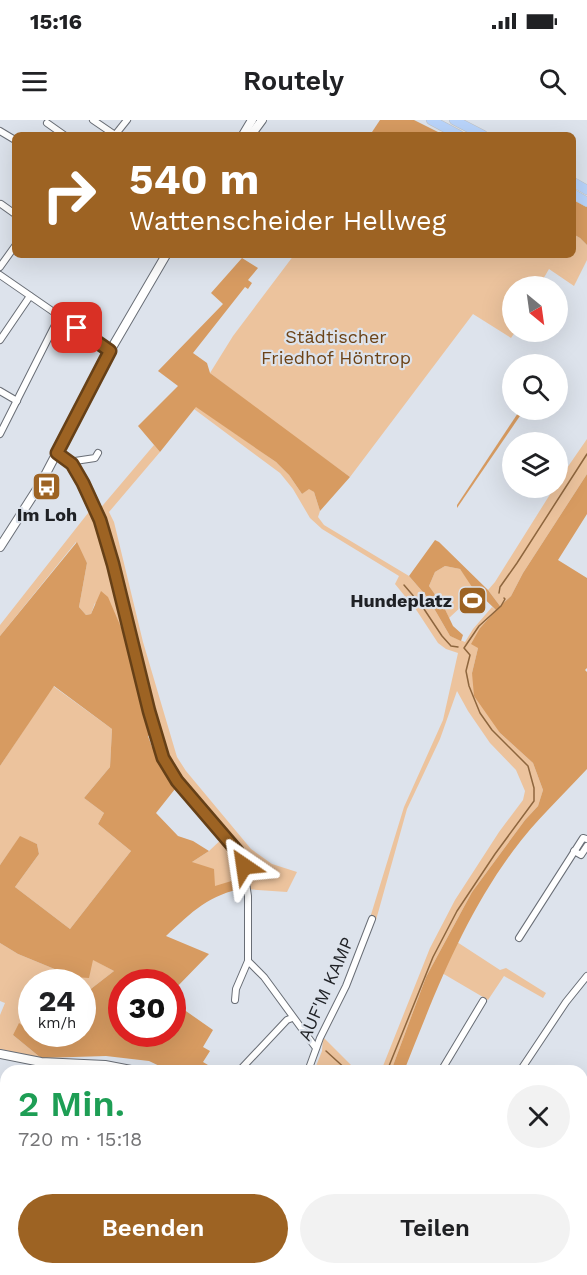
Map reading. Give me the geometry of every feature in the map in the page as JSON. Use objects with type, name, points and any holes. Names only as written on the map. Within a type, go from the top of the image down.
[{"type":"main road","points":[[431,120],[453,132]]},
{"type":"main road","points":[[454,120],[477,132]]},
{"type":"main road","points":[[246,132],[257,121]]},
{"type":"main road","points":[[0,545],[35,495],[110,351],[164,258]]},
{"type":"main road","points":[[0,1054],[41,1062],[105,1065]]},
{"type":"street","points":[[93,120],[111,132]]},
{"type":"street","points":[[117,132],[127,120]]},
{"type":"street","points":[[47,123],[60,132]]},
{"type":"street","points":[[0,267],[12,250]]},
{"type":"street","points":[[0,275],[110,351]]},
{"type":"street","points":[[0,340],[30,296]]},
{"type":"street","points":[[0,434],[59,316]]},
{"type":"street","points":[[0,391],[17,401]]},
{"type":"street","points":[[57,453],[72,464],[101,523],[163,758],[177,781],[234,847],[243,863],[248,896],[246,939],[248,961],[236,989],[235,1000]]},
{"type":"street","points":[[72,464],[75,461],[95,458],[98,453]]},
{"type":"street","points":[[519,938],[574,851],[583,838],[587,839]]},
{"type":"street","points":[[574,851],[581,855],[587,846]]},
{"type":"street","name":"AUF'M KAMP","points":[[310,1065],[346,986],[372,919]]},
{"type":"street","points":[[248,961],[264,977],[316,1048]]},
{"type":"street","points":[[524,1065],[566,1002],[587,976]]},
{"type":"street","points":[[445,1065],[483,1001]]},
{"type":"street","points":[[245,1065],[286,1020],[292,1017]]},
{"type":"green space","name":"Städtischer Friedhof Höntrop","points":[[576,236],[587,245],[587,260],[574,286],[568,282],[568,276],[559,276],[549,269],[545,276],[502,276],[502,332],[473,314],[350,477],[210,373],[233,336],[292,258],[576,258]]},
{"type":"green space","points":[[196,406],[276,462],[289,475],[302,494],[309,488],[314,492],[320,511],[318,517],[324,525],[409,576],[428,598],[450,636],[465,642],[492,607],[496,610],[480,628],[472,673],[500,733],[533,763],[543,790],[538,806],[472,892],[426,977],[393,1065],[383,1065],[430,948],[455,900],[499,832],[523,800],[525,791],[516,770],[490,743],[457,691],[440,739],[407,809],[376,920],[370,918],[404,807],[443,720],[458,653],[438,643],[417,611],[395,584],[399,576],[322,529],[310,518],[293,489],[280,473],[194,409]]},
{"type":"green space","points":[[587,439],[587,474],[523,573],[511,596],[500,606],[488,590],[548,498],[568,498],[568,467]]},
{"type":"green space","points":[[154,445],[160,452],[109,512],[114,522],[143,642],[177,757],[251,849],[272,864],[297,872],[287,892],[215,887],[192,862],[209,851],[225,836],[172,769],[162,751],[101,519],[103,517],[98,514],[98,511]]},
{"type":"green space","points":[[92,508],[97,515],[113,573],[139,688],[123,632],[95,603],[91,614],[86,615],[79,607],[87,563],[76,542],[0,636],[0,625]]},
{"type":"green space","points":[[445,566],[460,569],[477,592],[449,618],[429,586],[435,572]]},
{"type":"green space","points":[[53,686],[112,729],[110,767],[84,798],[104,813],[98,824],[131,851],[70,929],[15,887],[39,854],[37,844],[20,837],[0,865],[0,766]]},
{"type":"green space","points":[[457,942],[500,970],[506,968],[546,993],[543,998],[504,976],[488,1000],[442,973]]},
{"type":"green space","points":[[0,943],[18,954],[55,969],[18,969],[18,1032],[13,1035],[18,1039],[18,1047],[28,1047],[41,1058],[0,1049],[0,1015],[5,1003],[0,1001]]},
{"type":"green space","points":[[92,959],[110,969],[108,969],[108,976],[96,985],[96,969],[82,969]]},
{"type":"green space","points":[[323,1037],[351,1065],[316,1065],[322,1051]]},
{"type":"shaded area","points":[[380,120],[414,120],[438,132],[372,132]]},
{"type":"shaded area","points":[[576,202],[587,207],[587,245],[576,236]]},
{"type":"shaded area","points":[[242,258],[258,268],[248,280],[252,283],[248,289],[245,287],[193,353],[207,363],[210,373],[350,477],[320,511],[314,492],[309,489],[302,494],[289,475],[276,462],[196,407],[160,452],[138,426],[178,386],[158,371],[223,304],[211,293]]},
{"type":"shaded area","points":[[513,420],[517,420],[509,432],[505,432]]},
{"type":"shaded area","points":[[502,437],[502,442],[457,508]]},
{"type":"shaded area","points":[[587,474],[587,514],[558,560],[587,578],[587,668],[585,670],[587,672],[587,769],[530,829],[495,877],[451,957],[406,1065],[393,1065],[426,977],[472,892],[538,806],[543,790],[533,763],[500,733],[474,696],[472,673],[478,648],[471,644],[480,628],[496,610],[472,587],[460,569],[445,566],[435,572],[429,586],[444,607],[453,626],[463,635],[461,641],[450,636],[428,598],[409,576],[435,540],[488,590],[500,606],[511,596],[523,573]]},
{"type":"shaded area","points":[[77,542],[87,563],[79,607],[86,615],[91,614],[101,591],[108,597],[123,632],[151,734],[148,736],[152,747],[156,750],[160,767],[179,784],[156,813],[178,836],[193,841],[209,851],[192,862],[214,869],[215,886],[238,879],[246,888],[211,899],[166,936],[209,954],[186,978],[186,969],[110,969],[93,960],[91,969],[55,969],[18,954],[0,943],[0,865],[20,836],[37,844],[39,854],[15,887],[70,929],[131,851],[98,824],[104,813],[84,798],[110,767],[112,729],[54,686],[0,766],[0,636]]},
{"type":"shaded area","points":[[108,976],[108,1047],[186,1047],[186,1011],[213,1030],[203,1047],[210,1051],[203,1062],[208,1065],[157,1065],[149,1061],[106,1056],[41,1058],[28,1047],[96,1047],[96,985]]},
{"type":"shaded area","points":[[18,1025],[18,1039],[13,1035]]},
{"type":"waterway","points":[[499,593],[500,587],[587,454]]},
{"type":"waterway","points":[[404,585],[422,606],[442,636],[451,646],[458,647]]},
{"type":"waterway","points":[[389,1065],[433,957],[457,911],[534,801],[534,788],[528,766],[492,730],[480,713],[469,686],[466,671],[470,655],[464,648],[479,626],[501,606],[504,598]]},
{"type":"waterway","points":[[326,1051],[341,1065]]},
{"type":"place","name":"Im Loh","points":[[47,486]]},
{"type":"place","name":"Hundeplatz","points":[[473,601]]},
{"type":"route","points":[[77,328],[110,351],[57,453],[72,464],[100,520],[163,758],[177,781],[237,851],[244,866]]}]
